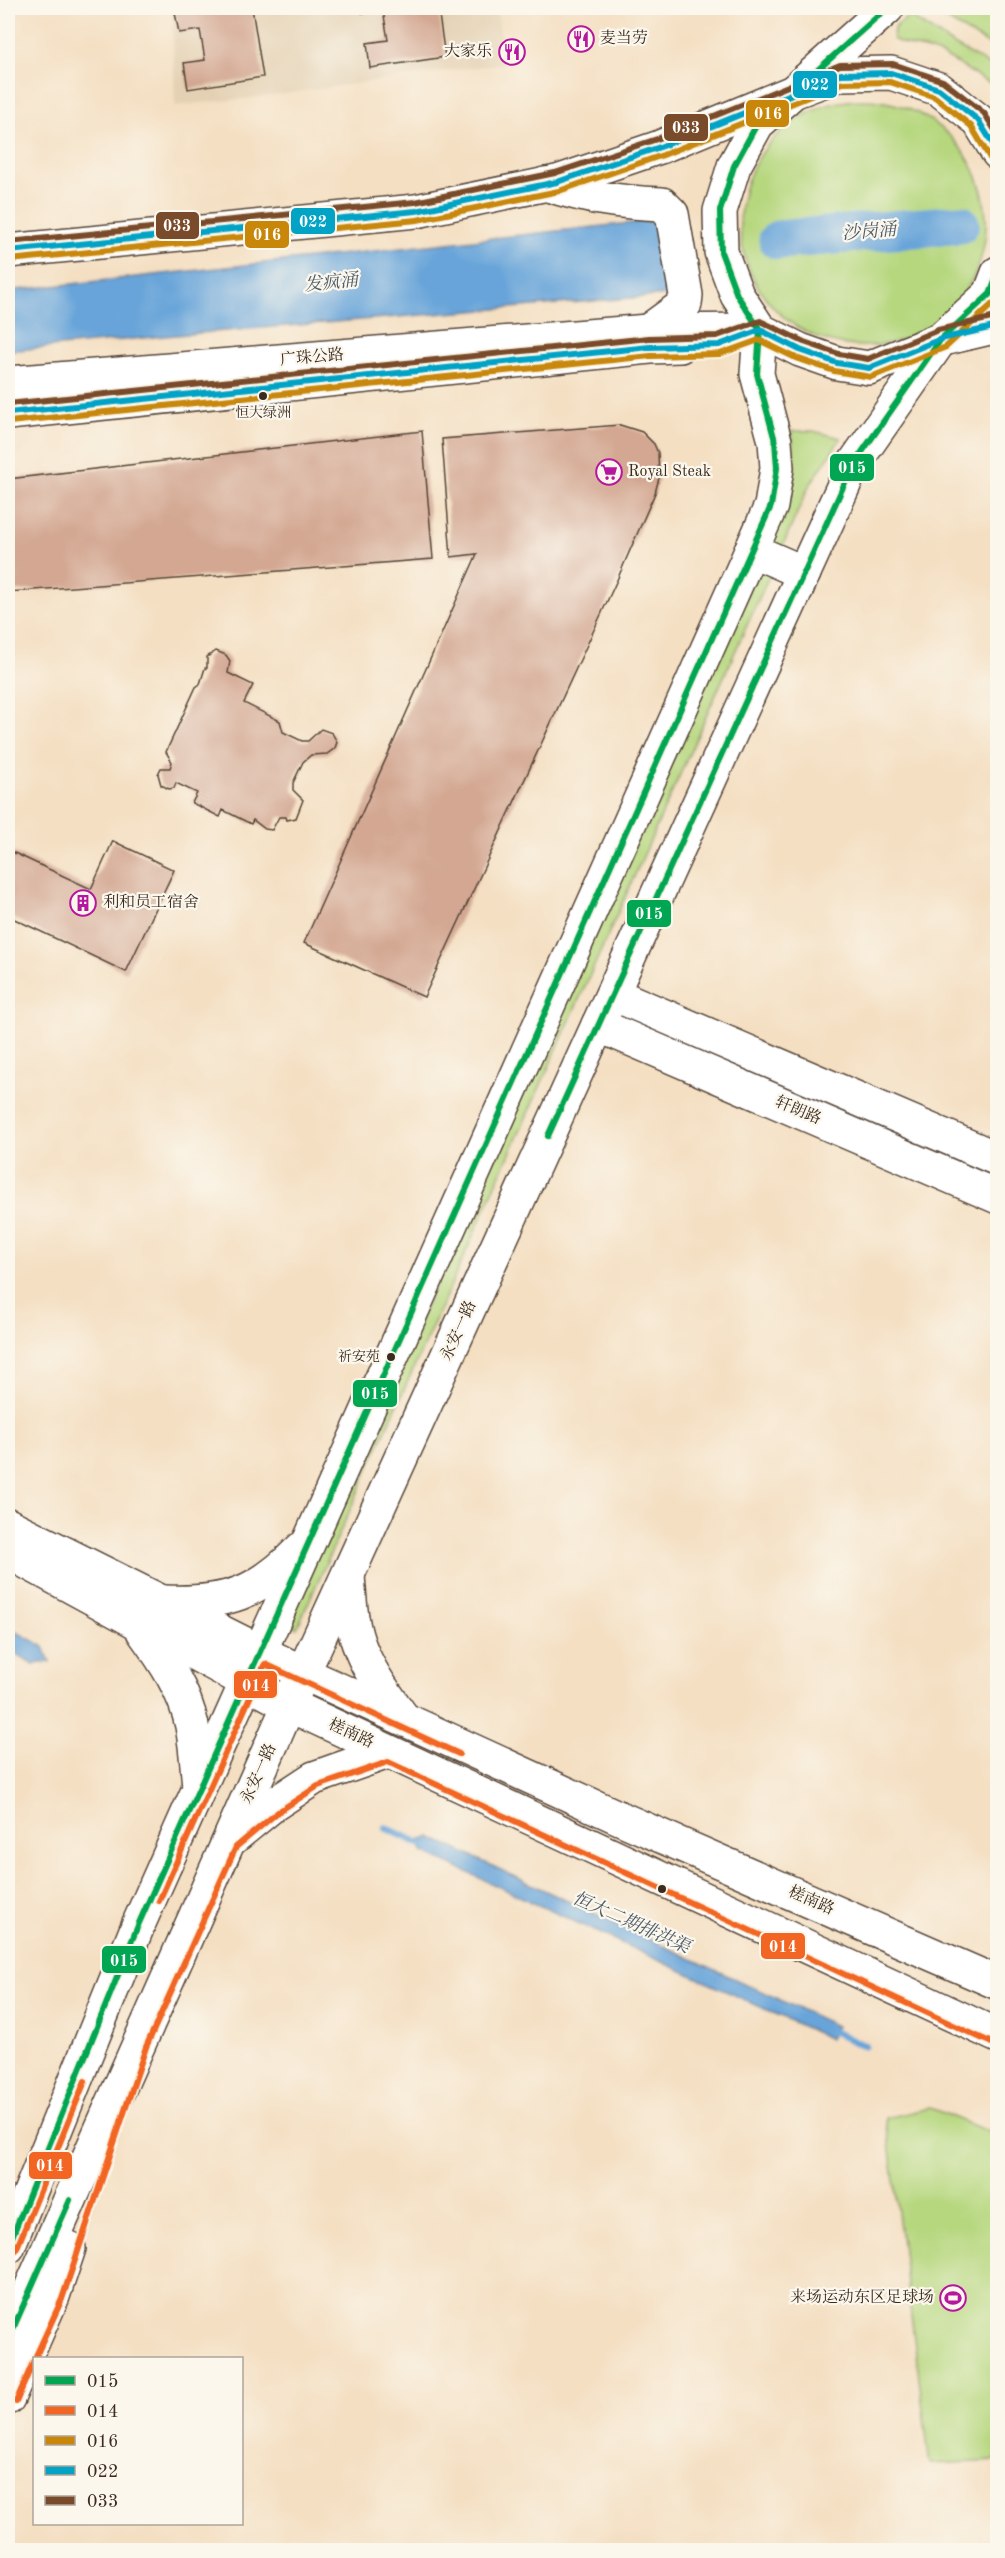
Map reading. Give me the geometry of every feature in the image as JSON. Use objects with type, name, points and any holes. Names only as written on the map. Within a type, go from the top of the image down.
[{"type":"main road","points":[[887,8],[757,124],[734,166],[720,211],[721,252],[737,295],[760,330],[800,350],[837,363],[869,368],[941,339],[998,326]]},
{"type":"main road","points":[[8,251],[416,211],[545,184],[660,147],[841,74],[891,73],[939,89],[978,120],[998,153]]},
{"type":"main road","points":[[545,184],[587,198],[662,204],[672,214],[686,295],[685,304],[648,331]]},
{"type":"main road","points":[[941,339],[990,294],[998,273]]},
{"type":"main road","points":[[8,412],[651,347],[719,345],[760,330]]},
{"type":"main road","points":[[10,2242],[139,1923],[771,506],[777,468],[775,441],[757,374],[760,330]]},
{"type":"main road","name":"广珠公路","points":[[8,382],[648,331],[760,330]]},
{"type":"main road","name":"永安一路","points":[[8,2340],[303,1673],[854,465],[941,339]]},
{"type":"main road","points":[[751,550],[804,573]]},
{"type":"main road","name":"轩朗路","points":[[612,994],[998,1159]]},
{"type":"main road","name":"轩朗路","points":[[598,1025],[998,1197]]},
{"type":"main road","name":"槎南路","points":[[8,1525],[150,1613],[246,1683],[388,1752],[998,2036]]},
{"type":"main road","points":[[200,1787],[192,1725],[181,1692],[165,1662],[150,1613],[235,1596],[283,1568],[309,1542]]},
{"type":"main road","name":"槎南路","points":[[8,1552],[150,1613],[260,1652],[622,1819],[998,1983]]},
{"type":"main road","points":[[348,1575],[352,1616],[360,1650],[380,1686],[404,1719]]},
{"type":"main road","points":[[229,1841],[273,1805],[314,1779],[388,1752]]},
{"type":"main road","points":[[8,2191],[92,2005],[139,1923]]},
{"type":"main road","points":[[8,2398],[53,2296],[138,2044]]},
{"type":"shaded area","points":[[172,8],[497,8],[504,63],[269,96],[175,106]]},
{"type":"green space","points":[[926,8],[997,8],[997,49]]},
{"type":"green space","points":[[909,16],[952,44],[997,69],[990,83],[946,57],[893,39],[894,28]]},
{"type":"green space","points":[[863,100],[887,103],[910,110],[931,121],[950,136],[965,155],[976,176],[983,199],[986,223],[983,247],[976,270],[965,291],[950,310],[931,325],[910,336],[887,343],[863,346],[839,343],[816,336],[795,325],[776,310],[761,291],[750,270],[743,247],[740,223],[743,199],[750,176],[761,155],[776,136],[795,121],[816,110],[839,103]]},
{"type":"green space","points":[[792,431],[813,431],[841,438],[809,486],[781,550],[770,543],[791,498],[795,466]]},
{"type":"green space","points":[[757,570],[769,572],[769,576],[297,1628],[284,1622]]},
{"type":"green space","name":"来场运动东区足球场","points":[[930,2108],[997,2135],[997,2461],[930,2464],[886,2118]]},
{"type":"water","name":"发疯涌","points":[[658,220],[668,295],[8,351],[8,291]]},
{"type":"water","points":[[8,1627],[44,1647],[50,1662],[34,1664],[8,1650]]},
{"type":"water","points":[[430,1837],[836,2026],[830,2039],[423,1852],[419,1841]]},
{"type":"building","points":[[174,8],[252,8],[263,77],[188,89],[184,63],[205,60],[200,30],[179,33]]},
{"type":"building","points":[[361,8],[438,8],[445,57],[370,68],[367,43],[388,40],[383,10],[362,13]]},
{"type":"building","points":[[620,425],[642,432],[654,444],[658,453],[659,478],[655,493],[424,997],[304,943],[477,554],[451,557],[442,439]]},
{"type":"building","points":[[422,431],[433,559],[8,592],[8,479]]},
{"type":"building","points":[[216,651],[226,655],[230,661],[228,673],[253,685],[244,703],[280,721],[283,732],[302,741],[308,741],[321,729],[332,733],[337,742],[335,748],[327,754],[311,755],[303,762],[293,783],[293,790],[303,800],[296,818],[287,820],[286,817],[279,817],[272,830],[265,829],[253,820],[251,824],[223,810],[220,817],[192,803],[197,793],[176,783],[174,788],[169,789],[161,785],[158,774],[161,768],[170,768],[172,762],[166,752],[207,668],[207,657]]},
{"type":"building","name":"利和员工宿舍","points":[[113,841],[174,870],[126,972],[8,916],[8,850],[91,889]]},
{"type":"waterway","name":"沙岗涌","points":[[778,240],[960,224]]},
{"type":"waterway","name":"恒大二期排洪渠","points":[[386,1828],[427,1847]]},
{"type":"waterway","name":"恒大二期排洪渠","points":[[825,2028],[864,2046]]},
{"type":"transit line","name":"015","points":[[8,2247],[139,1923],[771,506],[777,468],[775,441],[757,374],[760,330],[737,295],[721,252],[720,211],[734,166],[757,124],[887,8]]},
{"type":"transit line","name":"033","points":[[8,242],[415,202],[555,173],[657,139],[840,65],[893,64],[943,81],[984,113],[998,135]]},
{"type":"transit line","name":"022","points":[[8,251],[416,211],[557,182],[660,147],[841,74],[891,73],[939,89],[978,120],[998,152]]},
{"type":"transit line","name":"016","points":[[9,260],[417,220],[559,191],[663,155],[843,83],[890,82],[935,97],[971,126],[990,158]]},
{"type":"transit line","name":"015","points":[[548,1136],[853,465],[941,339],[990,294],[998,274]]},
{"type":"transit line","name":"016","points":[[9,422],[651,356],[720,354],[759,340],[796,358],[834,371],[871,377],[946,347],[998,299]]},
{"type":"transit line","name":"033","points":[[8,404],[649,338],[717,336],[760,321],[804,342],[839,354],[868,359],[938,330],[996,317]]},
{"type":"transit line","name":"022","points":[[8,413],[650,347],[719,345],[760,330],[800,350],[837,363],[869,368],[941,339],[998,326]]},
{"type":"transit line","name":"014","points":[[159,1901],[265,1664],[459,1754]]},
{"type":"transit line","name":"014","points":[[35,2357],[62,2299],[146,2047],[236,1847],[278,1812],[318,1786],[388,1762],[994,2044]]},
{"type":"transit line","name":"014","points":[[16,2250],[85,2081]]},
{"type":"transit line","name":"015","points":[[8,2340],[70,2200]]},
{"type":"transit line","name":"014","points":[[16,2402],[33,2362]]},
{"type":"place","name":"麦当劳","points":[[581,39]]},
{"type":"place","name":"大家乐","points":[[512,52]]},
{"type":"place","name":"恒大绿洲","points":[[263,396]]},
{"type":"place","name":"Royal Steak","points":[[609,472]]},
{"type":"place","name":"利和员工宿舍","points":[[83,903]]},
{"type":"place","name":"祈安苑","points":[[391,1357]]},
{"type":"place","name":"来场运动东区足球场","points":[[953,2298]]}]
